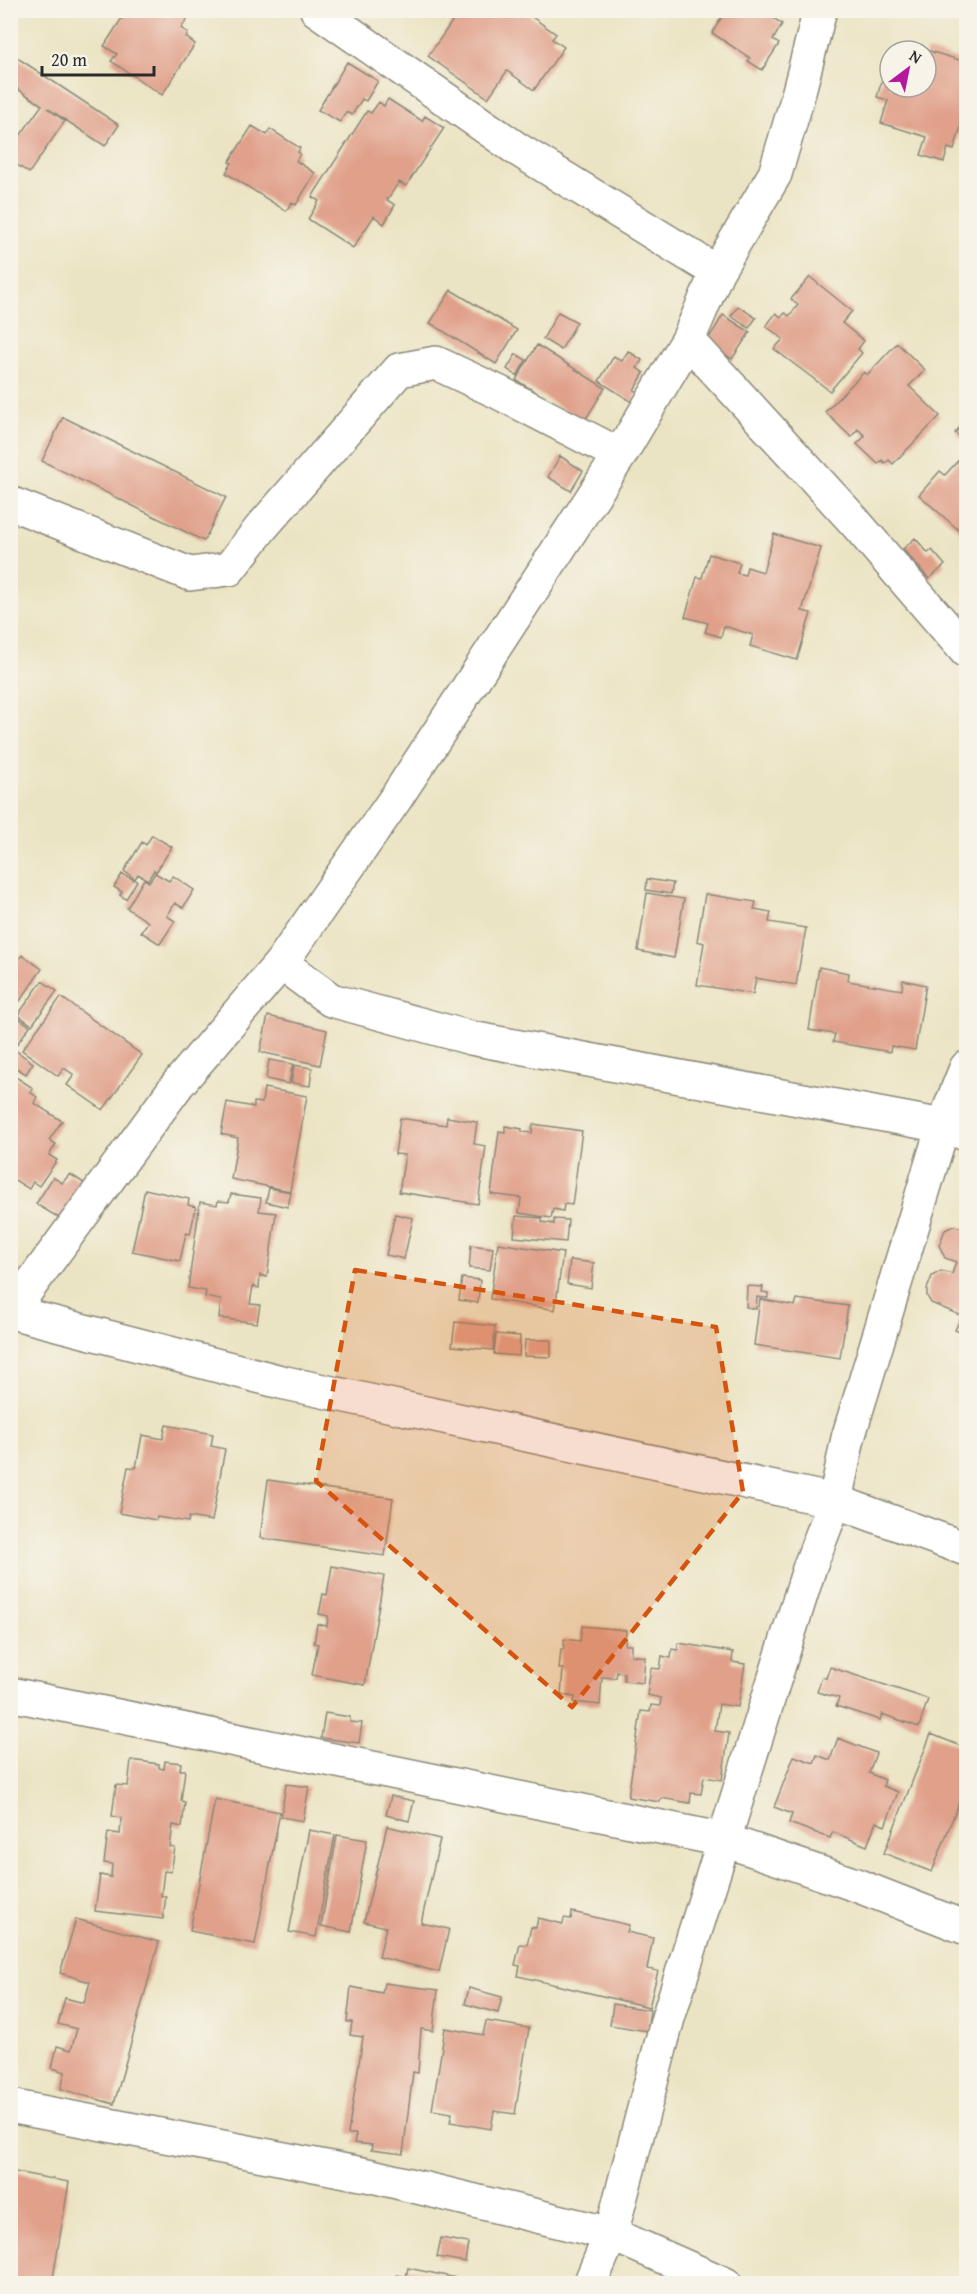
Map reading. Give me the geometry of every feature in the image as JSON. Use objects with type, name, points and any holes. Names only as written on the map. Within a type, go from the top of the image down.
[{"type":"street","points":[[317,10],[517,149],[717,272]]},
{"type":"street","points":[[820,10],[775,174],[717,272],[688,340],[620,455],[396,798],[281,963],[178,1084],[11,1312],[281,1382],[835,1501],[966,1549]]},
{"type":"street","points":[[688,340],[854,520],[966,651]]},
{"type":"street","points":[[10,503],[190,574],[229,569],[261,528],[399,370],[436,363],[620,455]]},
{"type":"street","points":[[281,963],[331,1000],[471,1038],[955,1130]]},
{"type":"street","points":[[590,2283],[611,2234],[668,2018],[810,1566],[835,1501],[848,1438],[955,1130],[966,1068]]},
{"type":"street","points":[[10,1694],[724,1840],[856,1885],[966,1928]]},
{"type":"street","points":[[10,2106],[372,2176],[611,2234],[725,2283]]},
{"type":"highlighted area","points":[[355,1270],[716,1327],[743,1492],[572,1707],[316,1481]]},
{"type":"building","points":[[127,10],[174,10],[187,19],[181,28],[188,33],[186,37],[195,44],[162,95],[111,61],[117,54],[104,46]]},
{"type":"building","points":[[460,10],[522,10],[556,34],[552,39],[564,47],[534,90],[507,71],[488,98],[428,56]]},
{"type":"building","points":[[726,10],[775,10],[771,16],[782,24],[773,40],[779,44],[762,70],[748,61],[750,58],[712,33]]},
{"type":"building","points":[[10,53],[119,125],[105,146],[47,108],[65,121],[29,173],[10,160],[10,150],[42,105],[10,84]]},
{"type":"building","points":[[938,54],[966,62],[966,109],[954,150],[948,148],[944,162],[921,155],[927,137],[881,123],[888,100],[884,99],[938,99]]},
{"type":"building","points":[[347,62],[378,81],[366,101],[362,99],[352,115],[346,112],[340,122],[318,110]]},
{"type":"building","points":[[388,99],[422,121],[425,116],[444,128],[406,186],[399,182],[387,200],[395,205],[384,224],[374,216],[353,248],[308,219],[319,201],[312,197],[367,111],[371,113],[379,102],[384,106]]},
{"type":"building","points":[[252,126],[267,135],[270,129],[300,148],[296,161],[315,173],[296,205],[292,202],[286,211],[226,173],[232,163],[229,162]]},
{"type":"building","points":[[810,277],[852,311],[842,323],[864,341],[858,349],[862,353],[830,391],[774,349],[783,339],[766,326],[776,313],[781,317],[785,313],[789,316],[798,305],[791,299]]},
{"type":"building","points":[[451,290],[517,330],[496,364],[430,323]]},
{"type":"building","points":[[738,306],[756,318],[749,328],[731,316]]},
{"type":"building","points":[[558,312],[577,322],[561,350],[543,339]]},
{"type":"building","points":[[723,315],[750,332],[732,359],[706,343]]},
{"type":"building","points":[[897,343],[925,370],[909,386],[940,416],[893,464],[889,460],[885,463],[882,460],[878,464],[857,444],[865,436],[858,429],[851,437],[825,412],[864,372],[867,375]]},
{"type":"building","points":[[537,345],[605,388],[584,422],[516,380]]},
{"type":"building","points":[[628,351],[642,360],[637,368],[644,373],[634,390],[638,392],[632,402],[599,381],[614,356],[622,361]]},
{"type":"building","points":[[516,354],[526,360],[517,376],[507,369]]},
{"type":"building","points":[[63,417],[226,497],[204,541],[42,461]]},
{"type":"building","points":[[966,420],[966,443],[955,433]]},
{"type":"building","points":[[966,452],[966,528],[962,533],[919,495],[940,471],[945,475]]},
{"type":"building","points":[[560,456],[583,471],[571,491],[548,477]]},
{"type":"building","points":[[774,534],[821,548],[802,611],[811,613],[797,660],[750,646],[753,635],[724,626],[721,637],[705,632],[708,623],[685,617],[697,577],[702,578],[709,554],[740,563],[737,573],[745,575],[747,567],[763,572]]},
{"type":"building","points":[[915,538],[928,553],[932,550],[945,565],[929,579],[903,549]]},
{"type":"building","points":[[152,835],[172,847],[148,880],[138,874],[135,879],[124,871],[142,842],[146,845]]},
{"type":"building","points":[[155,873],[169,881],[173,876],[194,890],[183,908],[175,903],[167,916],[175,921],[160,944],[141,932],[148,922],[127,908],[144,879],[149,882]]},
{"type":"building","points":[[122,874],[137,881],[126,899],[120,895],[122,892],[114,887]]},
{"type":"building","points":[[647,879],[673,883],[671,894],[646,890]]},
{"type":"building","points":[[647,893],[684,899],[674,958],[638,951]]},
{"type":"building","points":[[705,894],[756,902],[754,909],[771,912],[769,922],[806,928],[796,985],[756,978],[753,994],[697,985],[704,943],[697,941]]},
{"type":"building","points":[[22,955],[42,969],[20,1001],[10,994],[10,971]]},
{"type":"building","points":[[819,967],[849,973],[848,981],[902,990],[903,980],[926,985],[915,1050],[891,1046],[890,1052],[833,1042],[835,1034],[809,1030]]},
{"type":"building","points":[[42,981],[57,991],[32,1025],[18,1015]]},
{"type":"building","points":[[61,997],[142,1055],[103,1110],[67,1085],[74,1075],[64,1068],[58,1076],[22,1050]]},
{"type":"building","points":[[14,1015],[30,1026],[10,1054],[10,1021]]},
{"type":"building","points":[[268,1016],[327,1030],[320,1065],[260,1052]]},
{"type":"building","points":[[15,1050],[33,1063],[26,1074],[10,1064],[10,1057]]},
{"type":"building","points":[[269,1060],[293,1064],[289,1084],[266,1079]]},
{"type":"building","points":[[294,1065],[312,1068],[310,1086],[291,1083]]},
{"type":"building","points":[[10,1068],[13,1070],[11,1074],[33,1088],[30,1092],[37,1097],[34,1103],[62,1121],[49,1140],[56,1144],[49,1155],[57,1160],[39,1186],[33,1182],[29,1189],[10,1177],[14,1168],[10,1165]]},
{"type":"building","points":[[264,1088],[307,1096],[290,1191],[231,1179],[238,1138],[221,1134],[227,1102],[254,1107],[254,1102],[262,1103]]},
{"type":"building","points":[[447,1117],[477,1122],[474,1144],[486,1146],[478,1204],[399,1192],[405,1155],[395,1154],[400,1118],[446,1125]]},
{"type":"building","points":[[533,1124],[582,1131],[572,1205],[564,1204],[563,1211],[553,1209],[551,1218],[519,1213],[521,1198],[491,1194],[499,1131],[505,1132],[505,1126],[532,1133]]},
{"type":"building","points":[[70,1174],[87,1185],[64,1221],[36,1204],[53,1177],[62,1183]]},
{"type":"building","points":[[269,1188],[291,1192],[288,1207],[266,1202]]},
{"type":"building","points":[[145,1189],[189,1199],[188,1205],[196,1207],[190,1234],[186,1233],[180,1261],[132,1251]]},
{"type":"building","points":[[231,1194],[261,1198],[259,1211],[276,1213],[267,1277],[260,1275],[259,1288],[253,1286],[250,1304],[260,1305],[257,1323],[219,1318],[221,1300],[205,1297],[206,1291],[188,1288],[200,1202],[217,1205],[218,1201],[229,1202]]},
{"type":"building","points":[[395,1214],[413,1218],[404,1259],[386,1255]]},
{"type":"building","points":[[516,1216],[542,1218],[542,1222],[554,1224],[554,1219],[568,1220],[566,1242],[514,1237]]},
{"type":"building","points":[[953,1226],[966,1228],[966,1335],[955,1330],[962,1316],[931,1303],[927,1296],[932,1276],[941,1271],[952,1274],[956,1262],[945,1258],[939,1245],[945,1230]]},
{"type":"building","points":[[498,1243],[563,1253],[555,1310],[490,1299]]},
{"type":"building","points":[[471,1245],[493,1248],[490,1270],[469,1268]]},
{"type":"building","points":[[570,1260],[594,1263],[591,1288],[567,1284]]},
{"type":"building","points":[[462,1278],[480,1280],[478,1303],[459,1300]]},
{"type":"building","points":[[747,1286],[763,1287],[762,1292],[768,1293],[768,1298],[757,1297],[756,1309],[746,1307]]},
{"type":"building","points":[[760,1299],[795,1306],[797,1299],[848,1306],[840,1358],[754,1345]]},
{"type":"building","points":[[455,1322],[495,1326],[493,1350],[452,1346]]},
{"type":"building","points":[[496,1334],[520,1336],[519,1356],[494,1354]]},
{"type":"building","points":[[525,1340],[551,1340],[551,1357],[524,1356]]},
{"type":"building","points":[[166,1425],[213,1434],[211,1446],[225,1449],[212,1521],[189,1517],[188,1522],[157,1517],[156,1520],[119,1513],[128,1467],[136,1468],[142,1435],[163,1439]]},
{"type":"building","points":[[268,1480],[393,1498],[385,1556],[260,1538]]},
{"type":"building","points":[[332,1566],[384,1576],[365,1685],[312,1675],[318,1644],[314,1643],[317,1624],[327,1626],[328,1616],[319,1614],[323,1594],[327,1595]]},
{"type":"building","points":[[582,1626],[626,1630],[625,1645],[631,1645],[631,1655],[645,1657],[643,1683],[624,1681],[624,1673],[617,1672],[616,1678],[602,1677],[600,1705],[574,1702],[575,1697],[561,1695],[563,1669],[559,1669],[564,1639],[580,1641]]},
{"type":"building","points":[[678,1643],[733,1652],[732,1662],[745,1664],[738,1707],[719,1704],[715,1731],[729,1733],[722,1780],[704,1777],[701,1794],[691,1793],[690,1803],[661,1798],[660,1802],[628,1797],[641,1711],[650,1712],[651,1705],[660,1706],[661,1698],[647,1695],[651,1668],[660,1669],[662,1656],[671,1658],[672,1649],[678,1650]]},
{"type":"building","points":[[830,1667],[928,1699],[919,1727],[882,1714],[880,1720],[836,1706],[839,1698],[817,1692],[822,1677],[826,1678]]},
{"type":"building","points":[[325,1713],[350,1717],[350,1722],[362,1723],[359,1743],[321,1738]]},
{"type":"building","points":[[931,1734],[966,1748],[966,1784],[932,1872],[884,1853]]},
{"type":"building","points":[[838,1738],[876,1753],[869,1773],[885,1780],[883,1786],[898,1792],[885,1826],[876,1822],[867,1846],[833,1832],[830,1838],[789,1823],[792,1814],[774,1807],[794,1756],[814,1763],[817,1755],[830,1760]]},
{"type":"building","points":[[131,1760],[159,1764],[159,1768],[164,1769],[165,1761],[181,1763],[180,1770],[185,1770],[181,1801],[185,1802],[182,1827],[173,1825],[170,1847],[175,1848],[171,1872],[164,1871],[161,1896],[166,1896],[163,1919],[95,1911],[100,1875],[111,1877],[112,1864],[104,1863],[108,1832],[120,1834],[121,1818],[112,1816],[116,1785],[128,1786]]},
{"type":"building","points":[[286,1784],[309,1787],[303,1821],[281,1817]]},
{"type":"building","points":[[391,1796],[414,1801],[409,1821],[386,1815]]},
{"type":"building","points":[[215,1799],[280,1812],[255,1944],[190,1931]]},
{"type":"building","points":[[387,1826],[440,1839],[421,1923],[449,1929],[439,1972],[379,1957],[386,1927],[364,1922]]},
{"type":"building","points":[[309,1830],[335,1835],[316,1937],[289,1932]]},
{"type":"building","points":[[337,1835],[367,1840],[351,1932],[321,1926]]},
{"type":"building","points":[[572,1912],[629,1925],[627,1932],[653,1938],[647,1969],[658,1971],[649,2007],[518,1976],[520,1966],[515,1965],[520,1944],[527,1945],[531,1927],[536,1928],[538,1918],[563,1924],[564,1918],[571,1919]]},
{"type":"building","points":[[76,1919],[159,1942],[114,2104],[61,2089],[65,2072],[52,2068],[57,2046],[71,2050],[77,2029],[58,2024],[65,1998],[84,2003],[90,1982],[60,1973]]},
{"type":"building","points":[[384,1983],[438,1990],[433,2031],[421,2029],[418,2073],[413,2072],[403,2154],[371,2150],[372,2145],[354,2143],[356,2134],[348,2134],[363,2037],[350,2035],[352,2022],[347,2022],[351,1987],[382,1993]]},
{"type":"building","points":[[469,1988],[502,1997],[498,2013],[465,2004]]},
{"type":"building","points":[[613,2004],[650,2010],[647,2031],[610,2025]]},
{"type":"building","points":[[486,2021],[529,2028],[515,2114],[494,2111],[491,2129],[450,2122],[452,2113],[432,2110],[445,2028],[483,2035]]},
{"type":"building","points":[[10,2171],[69,2182],[52,2284],[10,2284]]},
{"type":"building","points":[[441,2238],[468,2243],[465,2262],[437,2257]]},
{"type":"building","points":[[408,2268],[457,2278],[456,2284],[395,2284],[397,2275],[406,2277]]}]
